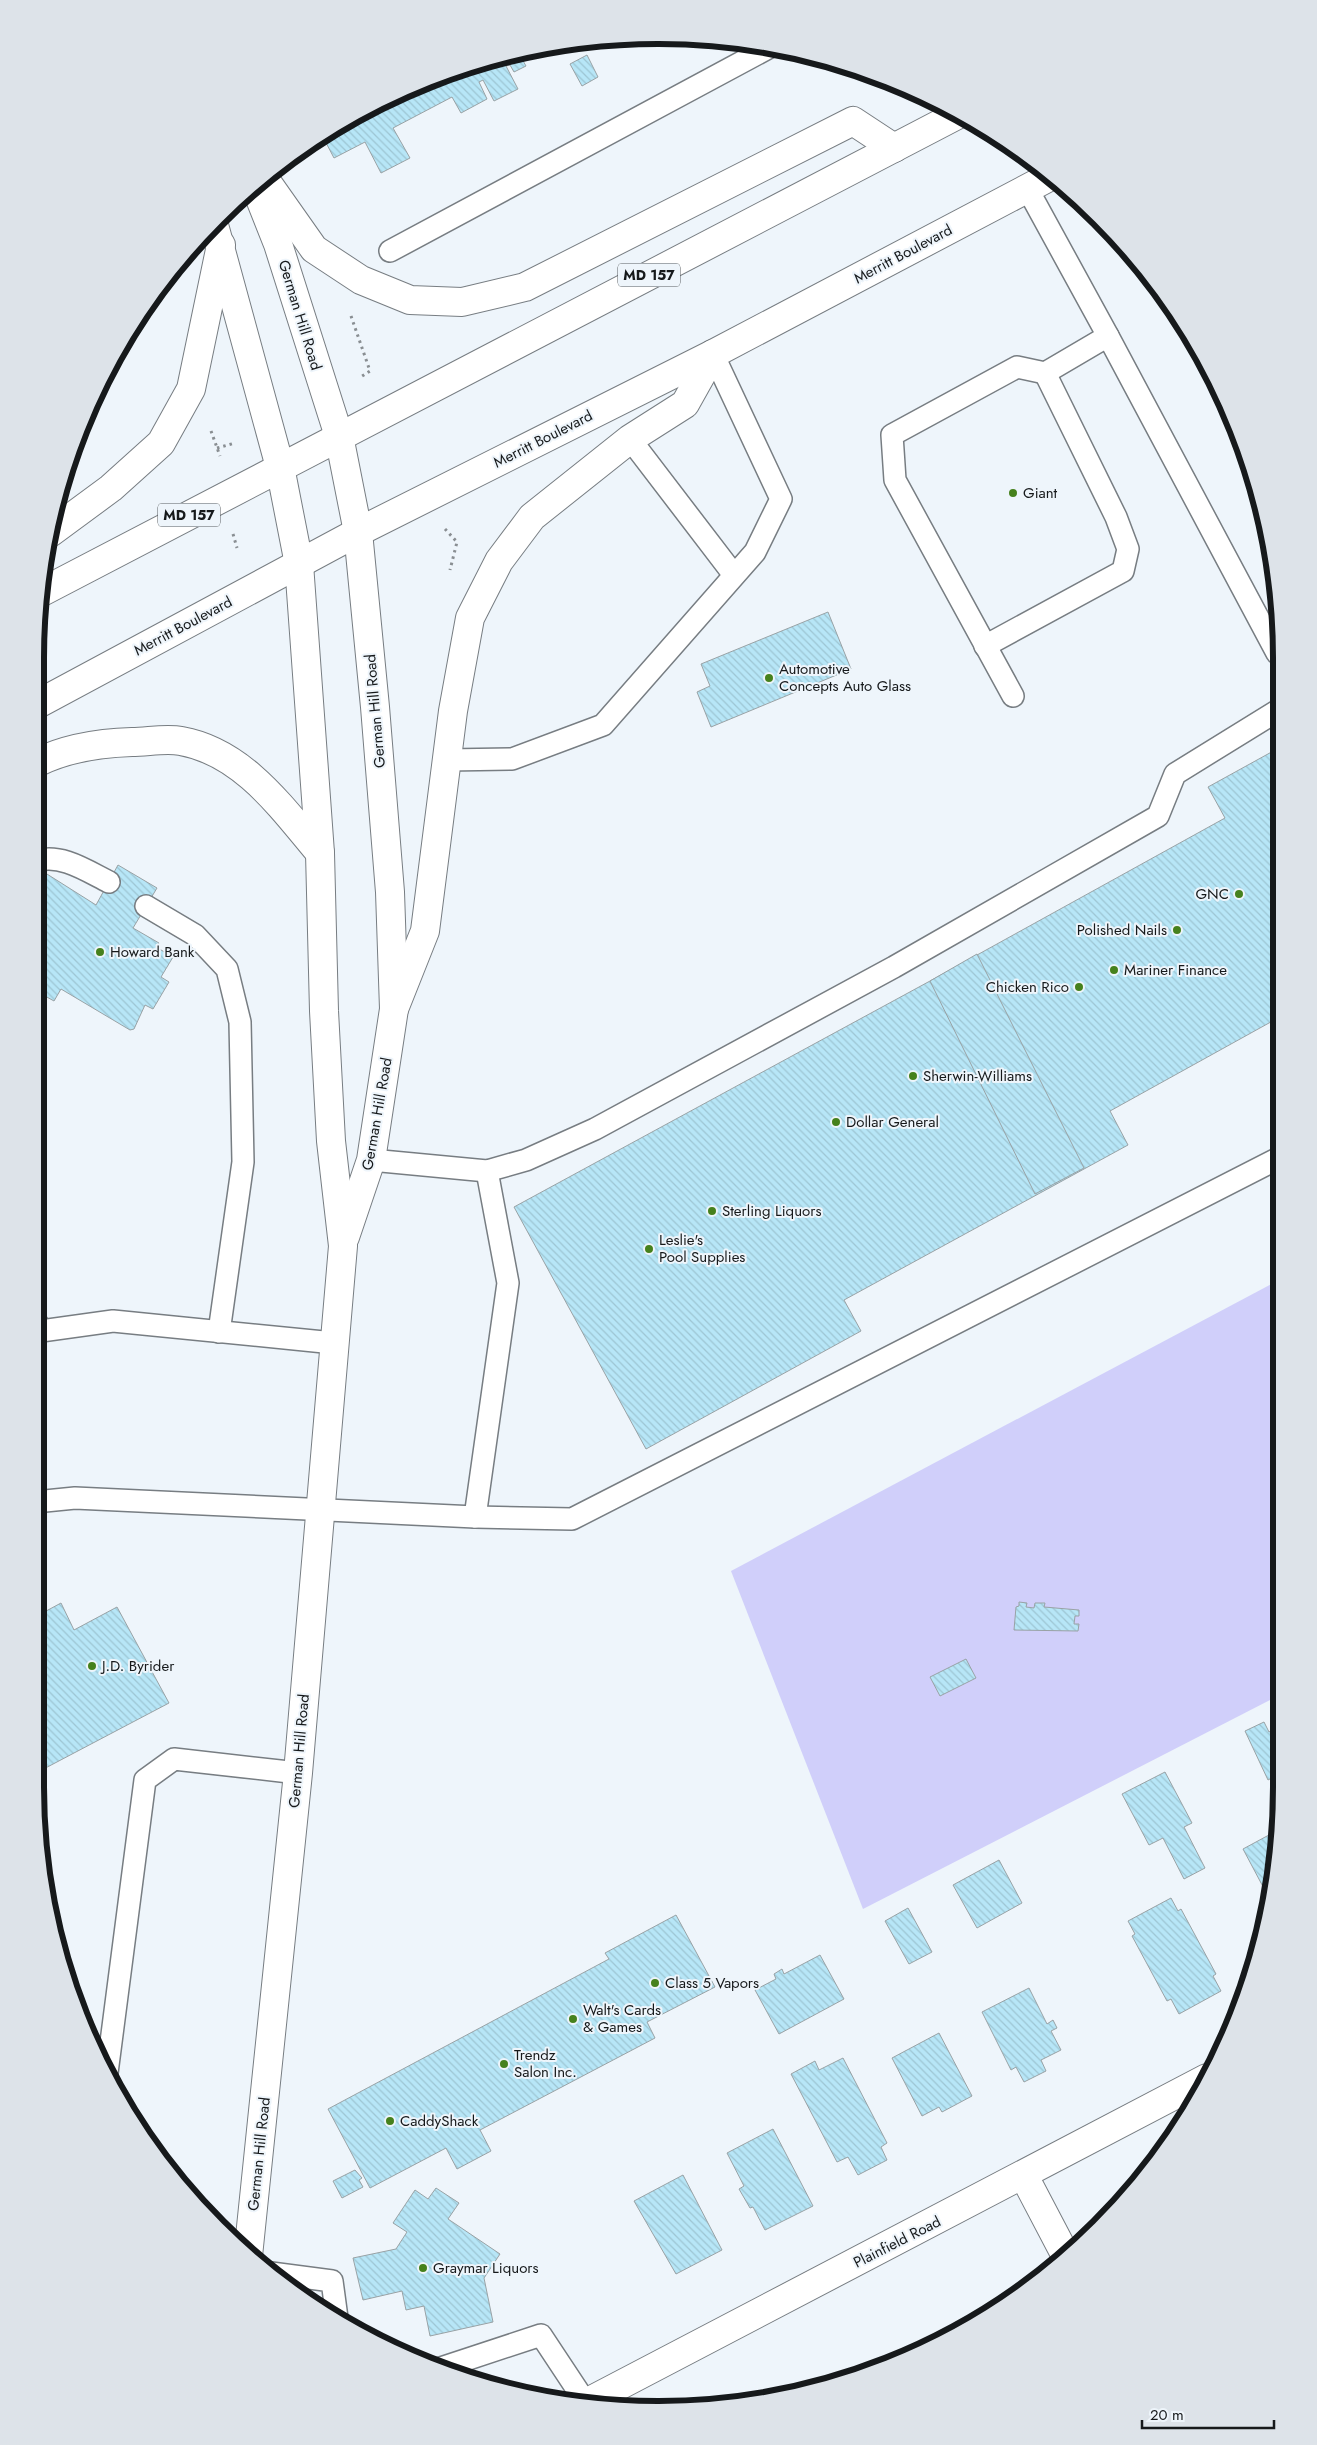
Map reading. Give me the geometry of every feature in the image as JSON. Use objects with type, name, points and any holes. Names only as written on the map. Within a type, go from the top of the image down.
[{"type":"main road","name":"MD 157","points":[[48,589],[951,118]]},
{"type":"main road","points":[[268,184],[314,249],[361,280],[410,300],[462,302],[525,287],[853,121],[894,148]]},
{"type":"main road","name":"Merritt Boulevard","points":[[44,702],[358,532],[713,354],[1044,180]]},
{"type":"main road","name":"German Hill Road","points":[[258,192],[278,244],[338,436],[358,532],[390,892],[394,1010],[371,1160],[343,1246]]},
{"type":"main road","points":[[59,525],[111,488],[161,443],[191,389],[217,235]]},
{"type":"main road","name":"German Hill Road","points":[[217,235],[280,467],[298,564],[320,853],[324,1011],[331,1141],[343,1246],[298,1773],[249,2245]]},
{"type":"main road","points":[[394,1010],[425,931],[447,760],[470,618],[499,561],[532,517],[630,438],[685,404],[713,354]]},
{"type":"main road","points":[[44,758],[52,754],[103,743],[180,741],[209,749],[236,763],[278,803],[320,853]]},
{"type":"main road","name":"Plainfield Road","points":[[596,2398],[1024,2176],[1196,2084]]},
{"type":"main road","points":[[1024,2176],[1062,2250]]},
{"type":"lane","points":[[390,251],[759,53]]},
{"type":"lane","points":[[1027,188],[1273,645]]},
{"type":"lane","points":[[1013,696],[895,480],[892,435],[1017,367],[1045,373],[1108,336]]},
{"type":"lane","points":[[447,760],[512,759],[603,725],[755,552],[781,499],[713,354]]},
{"type":"lane","points":[[985,646],[1122,571],[1128,549],[1116,517],[1045,373]]},
{"type":"lane","points":[[630,438],[734,575]]},
{"type":"lane","points":[[371,1160],[487,1171],[526,1160],[595,1128],[1016,899],[1158,816],[1176,774],[1273,713]]},
{"type":"lane","points":[[44,859],[70,862],[109,882]]},
{"type":"lane","points":[[146,906],[195,935],[227,969],[240,1022],[243,1162],[219,1332]]},
{"type":"lane","points":[[44,1501],[75,1498],[320,1510],[572,1519],[1273,1161]]},
{"type":"lane","points":[[476,1516],[508,1283],[487,1171]]},
{"type":"lane","points":[[44,1327],[113,1321],[334,1343]]},
{"type":"lane","points":[[109,2061],[145,1780],[174,1759],[298,1773]]},
{"type":"lane","points":[[285,2275],[332,2281],[336,2310]]},
{"type":"lane","points":[[451,2365],[541,2335],[582,2396]]},
{"type":"path","points":[[350,311],[370,371],[356,380]]},
{"type":"path","points":[[208,425],[220,457]]},
{"type":"path","points":[[217,448],[235,443]]},
{"type":"shaded area","points":[[1273,1283],[1273,1699],[863,1909],[731,1571]]},
{"type":"building","points":[[587,55],[598,77],[582,86],[570,64]]},
{"type":"building","points":[[522,60],[526,66],[514,72],[510,65],[506,66],[518,89],[494,101],[483,80],[479,82],[487,99],[461,113],[452,97],[393,128],[410,158],[381,173],[365,142],[334,158],[325,142],[387,107],[461,76]]},
{"type":"building","name":"Automotive Concepts Auto Glass","points":[[828,612],[851,669],[711,727],[697,692],[710,686],[701,664]]},
{"type":"building","points":[[1273,751],[1273,1021],[1110,1111],[1128,1145],[844,1300],[861,1331],[646,1449],[514,1207],[1225,818],[1208,787]]},
{"type":"building","name":"Howard Bank","points":[[118,865],[157,888],[133,928],[159,943],[156,947],[173,957],[161,977],[169,982],[153,1009],[145,1005],[134,1029],[130,1030],[61,989],[54,1001],[44,995],[44,872],[96,905]]},
{"type":"building","points":[[977,954],[1084,1168],[1035,1194],[930,981]]},
{"type":"building","points":[[1019,1602],[1027,1603],[1026,1607],[1034,1608],[1035,1603],[1045,1603],[1044,1607],[1079,1610],[1079,1616],[1075,1616],[1074,1624],[1079,1624],[1078,1631],[1014,1630],[1016,1607],[1019,1606]]},
{"type":"building","name":"J.D. Byrider","points":[[61,1603],[74,1630],[117,1607],[169,1703],[44,1769],[44,1612]]},
{"type":"building","points":[[966,1659],[976,1678],[940,1696],[930,1677]]},
{"type":"building","points":[[1264,1722],[1269,1732],[1272,1730],[1273,1732],[1273,1777],[1268,1780],[1245,1731]]},
{"type":"building","points":[[1165,1772],[1192,1823],[1184,1827],[1205,1868],[1184,1879],[1163,1838],[1149,1845],[1122,1794]]},
{"type":"building","points":[[1271,1834],[1264,1889],[1243,1849]]},
{"type":"building","points":[[999,1860],[1022,1903],[977,1928],[953,1885]]},
{"type":"building","points":[[1171,1898],[1178,1911],[1181,1909],[1216,1974],[1213,1976],[1221,1991],[1179,2014],[1171,1999],[1167,2001],[1132,1936],[1135,1934],[1128,1921]]},
{"type":"building","points":[[908,1908],[932,1952],[909,1964],[885,1921]]},
{"type":"building","points":[[676,1915],[715,1987],[647,2022],[655,2038],[480,2130],[491,2151],[457,2169],[446,2148],[370,2188],[328,2109],[609,1959],[605,1953]]},
{"type":"building","points":[[820,1955],[844,1999],[779,2034],[755,1990],[776,1979],[774,1974],[782,1969],[784,1974]]},
{"type":"building","points":[[1029,1988],[1047,2024],[1053,2020],[1057,2028],[1051,2031],[1061,2050],[1041,2060],[1046,2071],[1024,2082],[1016,2067],[1011,2070],[982,2012]]},
{"type":"building","points":[[939,2033],[972,2096],[942,2112],[939,2107],[922,2116],[892,2058]]},
{"type":"building","points":[[843,2058],[887,2143],[881,2147],[887,2160],[858,2175],[848,2157],[837,2162],[791,2074],[815,2061],[819,2070]]},
{"type":"building","points":[[773,2129],[813,2206],[765,2230],[753,2207],[750,2208],[739,2189],[744,2186],[727,2153]]},
{"type":"building","points":[[355,2170],[362,2178],[359,2180],[363,2187],[342,2198],[333,2181]]},
{"type":"building","points":[[683,2175],[722,2250],[676,2274],[634,2201]]},
{"type":"building","name":"Graymar Liquors","points":[[436,2188],[459,2203],[448,2219],[500,2254],[484,2278],[493,2322],[430,2336],[424,2306],[406,2310],[402,2291],[363,2300],[353,2258],[396,2249],[407,2232],[393,2223],[415,2190],[428,2199]]},
{"type":"building","points":[[976,2312],[976,2313],[947,2329]]},
{"type":"place","name":"Giant","points":[[1013,493]]},
{"type":"place","name":"Automotive Concepts Auto Glass","points":[[769,678]]},
{"type":"place","name":"GNC","points":[[1239,894]]},
{"type":"place","name":"Polished Nails","points":[[1177,930]]},
{"type":"place","name":"Howard Bank","points":[[100,952]]},
{"type":"place","name":"Mariner Finance","points":[[1114,970]]},
{"type":"place","name":"Chicken Rico","points":[[1079,987]]},
{"type":"place","name":"Sherwin-Williams","points":[[913,1076]]},
{"type":"place","name":"Dollar General","points":[[836,1122]]},
{"type":"place","name":"Sterling Liquors","points":[[712,1211]]},
{"type":"place","name":"Leslie's Pool Supplies","points":[[649,1249]]},
{"type":"place","name":"J.D. Byrider","points":[[92,1666]]},
{"type":"place","name":"Class 5 Vapors","points":[[655,1983]]},
{"type":"place","name":"Walt's Cards & Games","points":[[573,2019]]},
{"type":"place","name":"Trendz Salon Inc.","points":[[504,2064]]},
{"type":"place","name":"CaddyShack","points":[[390,2121]]},
{"type":"place","name":"Graymar Liquors","points":[[423,2268]]}]
